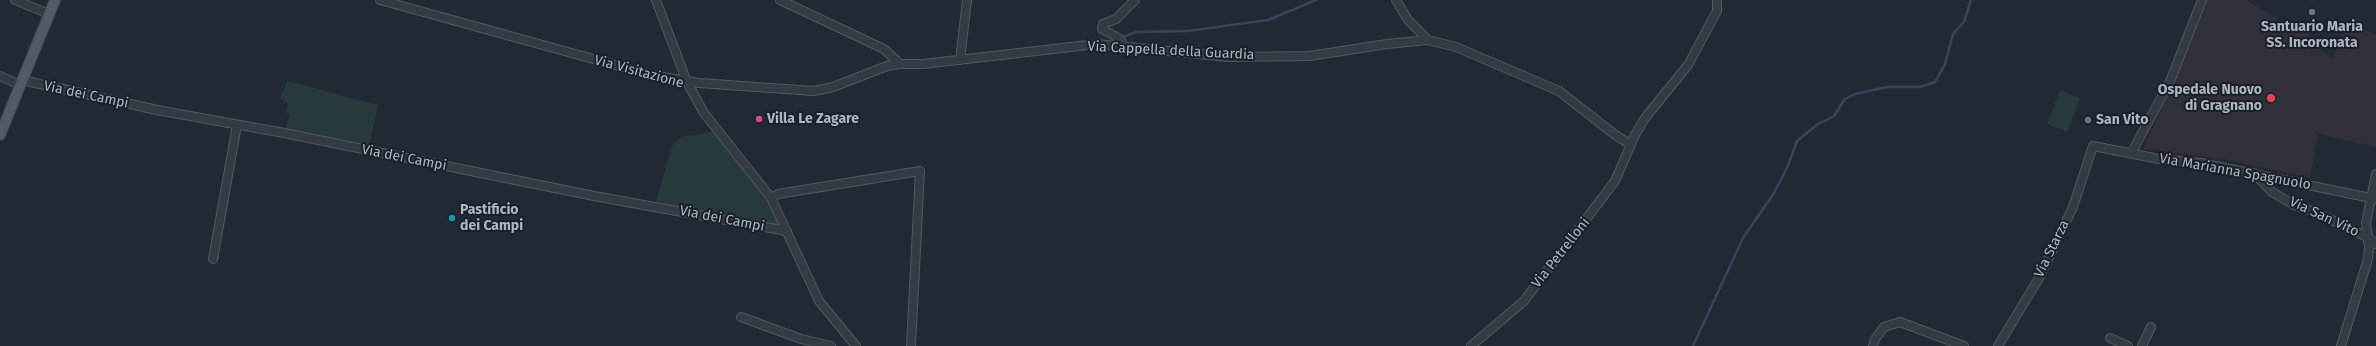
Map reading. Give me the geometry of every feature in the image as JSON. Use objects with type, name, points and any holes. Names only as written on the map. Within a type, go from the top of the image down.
[{"type":"main road","points":[[0,134],[55,0]]},
{"type":"street","points":[[16,0],[49,14]]},
{"type":"street","name":"Via Visitazione","points":[[380,0],[651,75],[687,82],[704,114],[771,198],[819,301],[856,346]]},
{"type":"street","points":[[656,0],[687,82]]},
{"type":"street","points":[[780,0],[884,49],[900,64]]},
{"type":"street","points":[[960,54],[967,0]]},
{"type":"street","points":[[1120,40],[1102,29],[1103,24],[1116,19],[1135,0]]},
{"type":"street","points":[[1396,0],[1408,20],[1428,40]]},
{"type":"street","name":"Via Petrelloni","points":[[1471,346],[1524,301],[1548,272],[1615,182],[1631,145],[1645,118],[1688,65],[1717,11],[1717,0]]},
{"type":"street","points":[[2132,152],[2171,79],[2202,0]]},
{"type":"street","name":"Via Cappella della Guardia","points":[[687,82],[814,91],[833,87],[887,66],[900,64],[923,64],[960,54],[1097,44],[1120,40],[1228,56],[1310,56],[1387,44],[1428,40],[1456,47],[1559,91],[1614,134],[1631,145]]},
{"type":"street","name":"Via dei Campi","points":[[0,76],[21,83],[237,125],[284,132],[594,196],[605,196],[787,231]]},
{"type":"street","points":[[213,259],[237,125]]},
{"type":"street","name":"Via Marianna Spagnuolo","points":[[2093,146],[2132,152],[2159,159],[2201,163],[2373,198]]},
{"type":"street","name":"Via Starza","points":[[1997,346],[2039,278],[2073,208],[2093,146]]},
{"type":"street","points":[[771,198],[778,194],[920,171],[910,346]]},
{"type":"street","name":"Via San Vito","points":[[2254,174],[2272,192],[2294,205],[2317,212],[2369,238],[2376,244]]},
{"type":"street","points":[[2341,346],[2368,259],[2369,238],[2366,223],[2373,198],[2376,174]]},
{"type":"street","points":[[741,317],[801,339],[831,346]]},
{"type":"street","points":[[1873,346],[1875,339],[1884,327],[1900,322],[1964,346]]},
{"type":"street","points":[[2142,346],[2151,327]]},
{"type":"street","points":[[2110,338],[2128,346]]},
{"type":"shaded area","name":"Ospedale Nuovo di Gragnano","points":[[2206,0],[2247,0],[2282,22],[2311,29],[2307,41],[2333,58],[2347,24],[2376,34],[2376,147],[2318,134],[2310,178],[2222,159],[2143,149],[2183,62]]},
{"type":"shaded area","points":[[287,81],[378,105],[369,147],[285,130],[290,114],[286,112],[288,103],[280,99]]},
{"type":"shaded area","points":[[2060,90],[2080,98],[2067,132],[2047,124]]},
{"type":"shaded area","points":[[712,131],[751,176],[766,199],[779,226],[656,202],[673,143],[684,136],[703,134]]},
{"type":"waterway","points":[[1120,38],[1136,32],[1188,31],[1268,20],[1316,0]]},
{"type":"waterway","points":[[1693,346],[1743,238],[1774,193],[1787,168],[1797,141],[1818,124],[1834,116],[1845,99],[1855,94],[1887,87],[1920,87],[1935,82],[1945,64],[1953,34],[1964,22],[1971,0]]},
{"type":"place","name":"Santuario Maria SS. Incoronata","points":[[2312,12]]},
{"type":"place","name":"Ospedale Nuovo di Gragnano","points":[[2271,98]]},
{"type":"place","name":"Villa Le Zagare","points":[[759,119]]},
{"type":"place","name":"San Vito","points":[[2088,120]]},
{"type":"place","name":"Pastificio dei Campi","points":[[452,218]]}]
